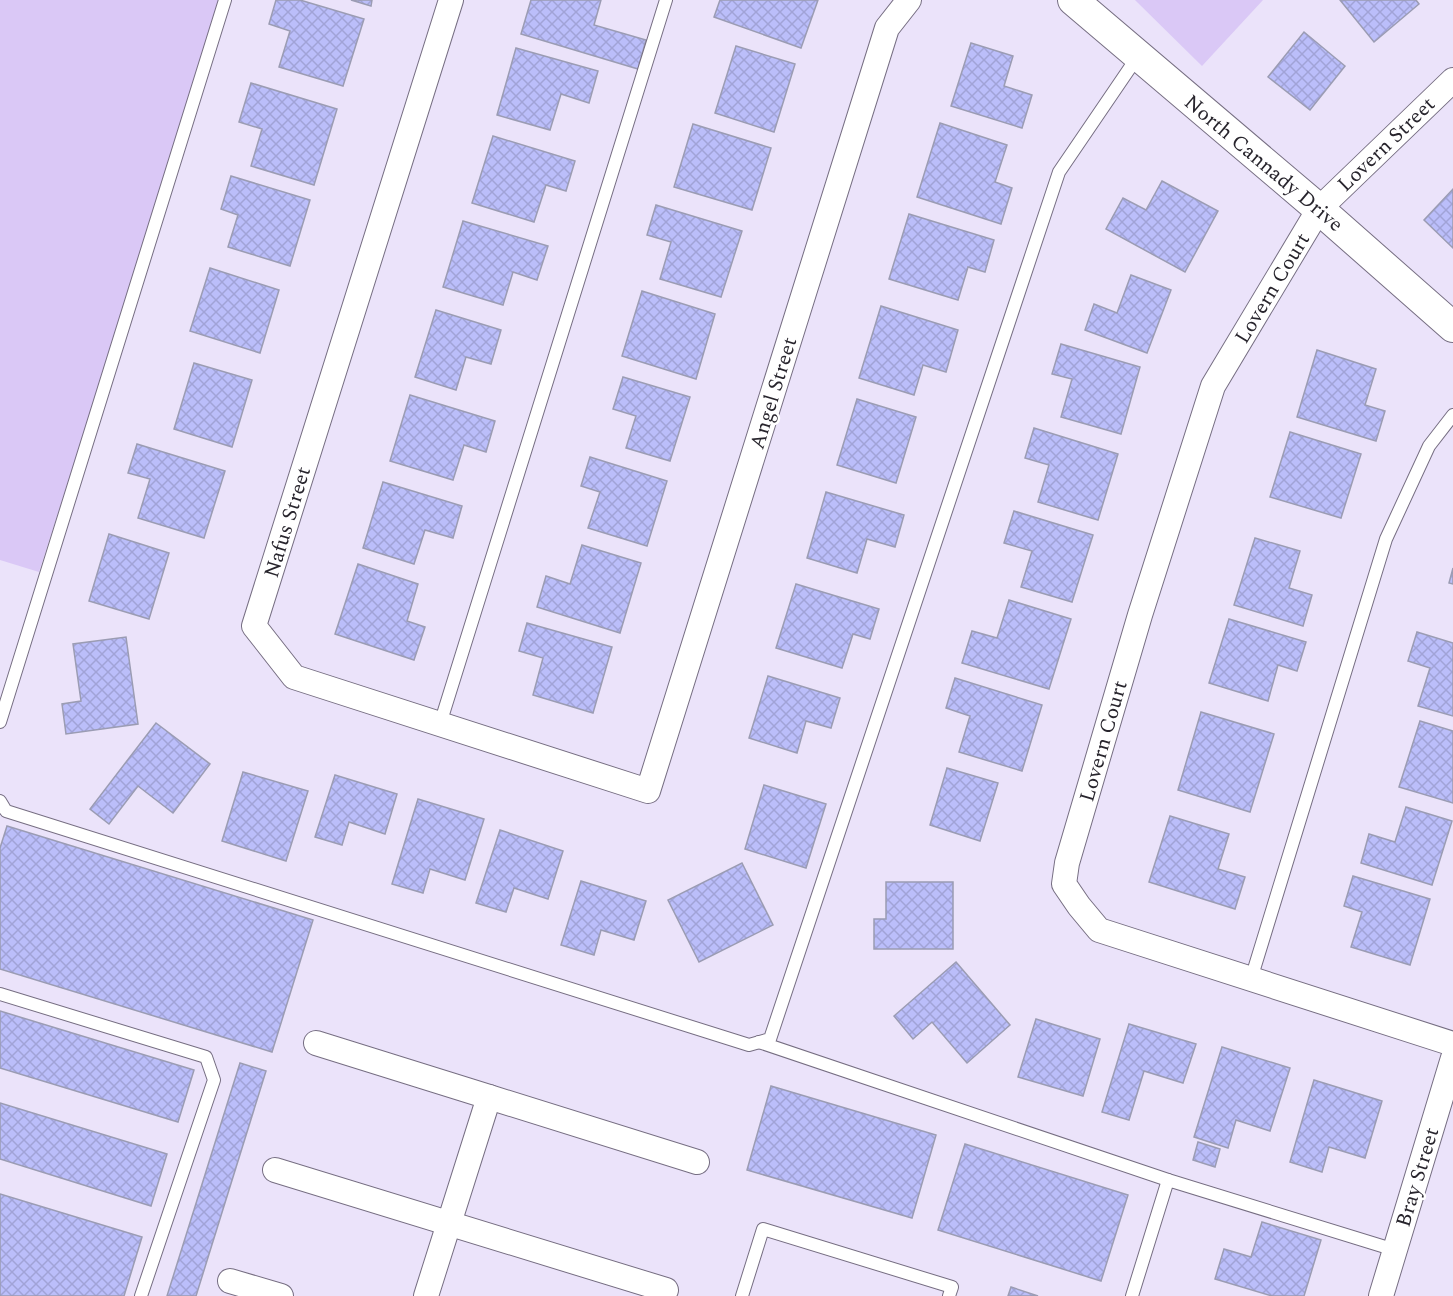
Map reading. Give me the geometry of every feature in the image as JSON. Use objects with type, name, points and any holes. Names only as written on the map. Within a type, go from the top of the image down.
[{"type":"street","name":"Nafus Street","points":[[451,0],[254,626],[294,677],[648,791]]},
{"type":"street","name":"Angel Street","points":[[648,791],[887,28],[909,0]]},
{"type":"street","name":"North Cannady Drive","points":[[1073,0],[1319,209],[1453,327]]},
{"type":"street","name":"Lovern Street","points":[[1319,209],[1453,80]]},
{"type":"street","name":"Lovern Court","points":[[1319,209],[1213,386],[1140,615],[1067,863],[1064,884],[1078,906],[1099,930],[1453,1044]]},
{"type":"street","points":[[316,1043],[697,1162]]},
{"type":"street","name":"Bray Street","points":[[1381,1296],[1453,1058]]},
{"type":"street","points":[[426,1296],[489,1097]]},
{"type":"street","points":[[275,1170],[666,1290]]},
{"type":"street","points":[[230,1281],[281,1296]]},
{"type":"lane","points":[[0,722],[225,0]]},
{"type":"lane","points":[[440,724],[666,0]]},
{"type":"lane","points":[[0,801],[6,811],[749,1045],[770,1039],[1059,172],[1138,56]]},
{"type":"lane","points":[[1251,979],[1386,539],[1429,446],[1453,415]]},
{"type":"lane","points":[[0,994],[206,1058],[213,1080],[141,1296]]},
{"type":"lane","points":[[759,1042],[1168,1180],[1395,1250]]},
{"type":"lane","points":[[1132,1296],[1168,1180]]},
{"type":"lane","points":[[742,1296],[763,1229],[952,1287],[949,1296]]},
{"type":"shaded area","points":[[0,0],[223,0],[39,572],[0,560]]},
{"type":"shaded area","points":[[1135,0],[1263,0],[1202,66]]},
{"type":"building","points":[[276,0],[300,0],[364,19],[343,86],[279,67],[290,31],[269,24]]},
{"type":"building","points":[[351,0],[372,0],[371,6]]},
{"type":"building","points":[[531,0],[601,0],[594,25],[646,40],[638,69],[521,34]]},
{"type":"building","points":[[720,0],[818,0],[801,48],[714,17]]},
{"type":"building","points":[[1340,0],[1416,0],[1419,4],[1374,42]]},
{"type":"building","points":[[1304,32],[1345,66],[1310,110],[1268,77]]},
{"type":"building","points":[[971,43],[1013,56],[1004,86],[1032,95],[1022,128],[951,106]]},
{"type":"building","points":[[736,46],[795,64],[774,132],[715,113]]},
{"type":"building","points":[[516,48],[598,71],[589,103],[561,94],[550,130],[497,115]]},
{"type":"building","points":[[251,83],[337,109],[314,185],[251,166],[262,129],[239,122]]},
{"type":"building","points":[[940,123],[1007,145],[995,182],[1012,188],[1001,224],[917,197]]},
{"type":"building","points":[[693,124],[771,148],[752,210],[674,187]]},
{"type":"building","points":[[493,136],[575,161],[566,191],[546,185],[534,222],[472,203]]},
{"type":"building","points":[[231,176],[310,200],[290,266],[228,247],[238,215],[221,209]]},
{"type":"building","points":[[1162,181],[1218,211],[1185,272],[1106,229],[1123,198],[1146,210]]},
{"type":"building","points":[[1453,189],[1453,248],[1424,220]]},
{"type":"building","points":[[656,205],[742,231],[721,297],[660,279],[671,242],[647,235]]},
{"type":"building","points":[[909,214],[994,240],[985,272],[968,267],[958,300],[889,279]]},
{"type":"building","points":[[463,221],[548,246],[537,280],[513,272],[503,305],[443,287]]},
{"type":"building","points":[[210,268],[279,290],[260,353],[190,331]]},
{"type":"building","points":[[1131,275],[1171,290],[1147,353],[1085,330],[1094,304],[1117,313]]},
{"type":"building","points":[[642,291],[715,314],[696,379],[622,356]]},
{"type":"building","points":[[881,306],[958,330],[946,372],[923,365],[914,395],[859,378]]},
{"type":"building","points":[[436,310],[501,330],[491,364],[466,357],[456,390],[415,377]]},
{"type":"building","points":[[1061,344],[1140,367],[1121,434],[1061,417],[1072,379],[1052,374]]},
{"type":"building","points":[[1317,350],[1376,369],[1365,405],[1385,411],[1376,441],[1297,417]]},
{"type":"building","points":[[194,363],[252,380],[232,447],[174,429]]},
{"type":"building","points":[[623,377],[690,397],[670,461],[626,448],[636,416],[613,409]]},
{"type":"building","points":[[410,395],[495,421],[486,452],[464,445],[453,480],[390,461]]},
{"type":"building","points":[[857,399],[916,417],[896,483],[837,465]]},
{"type":"building","points":[[1034,428],[1118,454],[1098,520],[1038,502],[1049,465],[1025,458]]},
{"type":"building","points":[[1290,432],[1361,454],[1341,518],[1270,497]]},
{"type":"building","points":[[137,444],[225,471],[204,538],[138,518],[150,479],[128,473]]},
{"type":"building","points":[[590,457],[667,481],[647,546],[588,528],[600,492],[581,486]]},
{"type":"building","points":[[383,482],[462,506],[453,538],[425,530],[414,564],[363,548]]},
{"type":"building","points":[[826,492],[904,515],[895,547],[867,539],[857,573],[807,558]]},
{"type":"building","points":[[1014,511],[1093,535],[1072,602],[1021,587],[1032,551],[1004,543]]},
{"type":"building","points":[[109,534],[169,553],[149,619],[89,601]]},
{"type":"building","points":[[1255,538],[1300,551],[1289,588],[1312,595],[1303,626],[1234,605]]},
{"type":"building","points":[[582,545],[641,563],[620,633],[537,607],[546,576],[570,584]]},
{"type":"building","points":[[358,564],[418,584],[407,621],[425,627],[414,660],[335,634]]},
{"type":"building","points":[[1453,568],[1453,584],[1449,583]]},
{"type":"building","points":[[796,584],[879,609],[870,639],[853,634],[842,668],[776,648]]},
{"type":"building","points":[[1009,600],[1071,619],[1049,689],[962,663],[972,631],[997,638]]},
{"type":"building","points":[[1229,619],[1306,642],[1297,671],[1278,665],[1268,701],[1209,683]]},
{"type":"building","points":[[527,623],[612,647],[593,713],[533,695],[543,658],[519,651]]},
{"type":"building","points":[[1417,632],[1453,643],[1453,716],[1418,706],[1430,668],[1408,661]]},
{"type":"building","points":[[126,637],[138,724],[66,734],[62,704],[81,701],[73,644]]},
{"type":"building","points":[[768,676],[840,698],[831,728],[806,721],[797,753],[749,738]]},
{"type":"building","points":[[955,678],[1042,705],[1022,771],[959,752],[970,716],[946,708]]},
{"type":"building","points":[[1201,712],[1274,734],[1250,812],[1178,790]]},
{"type":"building","points":[[1420,721],[1453,731],[1453,803],[1399,787]]},
{"type":"building","points":[[156,723],[210,764],[173,813],[138,786],[109,824],[90,809]]},
{"type":"building","points":[[947,768],[998,783],[980,841],[930,825]]},
{"type":"building","points":[[243,772],[308,791],[286,861],[222,841]]},
{"type":"building","points":[[335,775],[397,794],[385,834],[349,822],[342,845],[315,837]]},
{"type":"building","points":[[764,785],[826,804],[806,868],[745,849]]},
{"type":"building","points":[[418,799],[484,819],[465,880],[430,869],[423,893],[392,884]]},
{"type":"building","points":[[1406,807],[1452,821],[1432,885],[1361,863],[1369,834],[1395,842]]},
{"type":"building","points":[[1170,816],[1229,834],[1218,869],[1245,877],[1235,909],[1149,882]]},
{"type":"building","points":[[7,826],[313,920],[272,1052],[0,969],[0,848]]},
{"type":"building","points":[[500,830],[563,851],[548,899],[514,888],[506,912],[476,903]]},
{"type":"building","points":[[742,863],[773,925],[699,962],[668,900]]},
{"type":"building","points":[[1353,876],[1430,899],[1410,965],[1351,947],[1362,912],[1344,906]]},
{"type":"building","points":[[581,881],[646,901],[634,940],[601,930],[594,955],[561,945]]},
{"type":"building","points":[[886,882],[953,882],[953,949],[874,949],[874,919],[886,919]]},
{"type":"building","points":[[956,962],[1010,1025],[967,1063],[932,1022],[913,1039],[894,1016]]},
{"type":"building","points":[[0,1011],[194,1070],[178,1122],[0,1068]]},
{"type":"building","points":[[1036,1019],[1100,1039],[1083,1096],[1018,1077]]},
{"type":"building","points":[[1129,1024],[1196,1044],[1183,1083],[1144,1071],[1129,1120],[1102,1112]]},
{"type":"building","points":[[1222,1047],[1290,1068],[1270,1131],[1236,1120],[1228,1148],[1194,1137]]},
{"type":"building","points":[[240,1063],[266,1071],[196,1296],[167,1296]]},
{"type":"building","points":[[1314,1080],[1382,1101],[1365,1158],[1329,1147],[1322,1172],[1290,1162]]},
{"type":"building","points":[[771,1086],[936,1135],[912,1218],[747,1170]]},
{"type":"building","points":[[0,1103],[167,1154],[151,1206],[0,1159]]},
{"type":"building","points":[[1198,1142],[1220,1149],[1215,1167],[1193,1160]]},
{"type":"building","points":[[965,1144],[1128,1195],[1101,1281],[938,1230]]},
{"type":"building","points":[[0,1194],[142,1237],[124,1296],[0,1296]]},
{"type":"building","points":[[1262,1222],[1321,1240],[1304,1296],[1272,1296],[1215,1279],[1224,1249],[1251,1257]]},
{"type":"building","points":[[1011,1287],[1038,1296],[1008,1296]]}]
